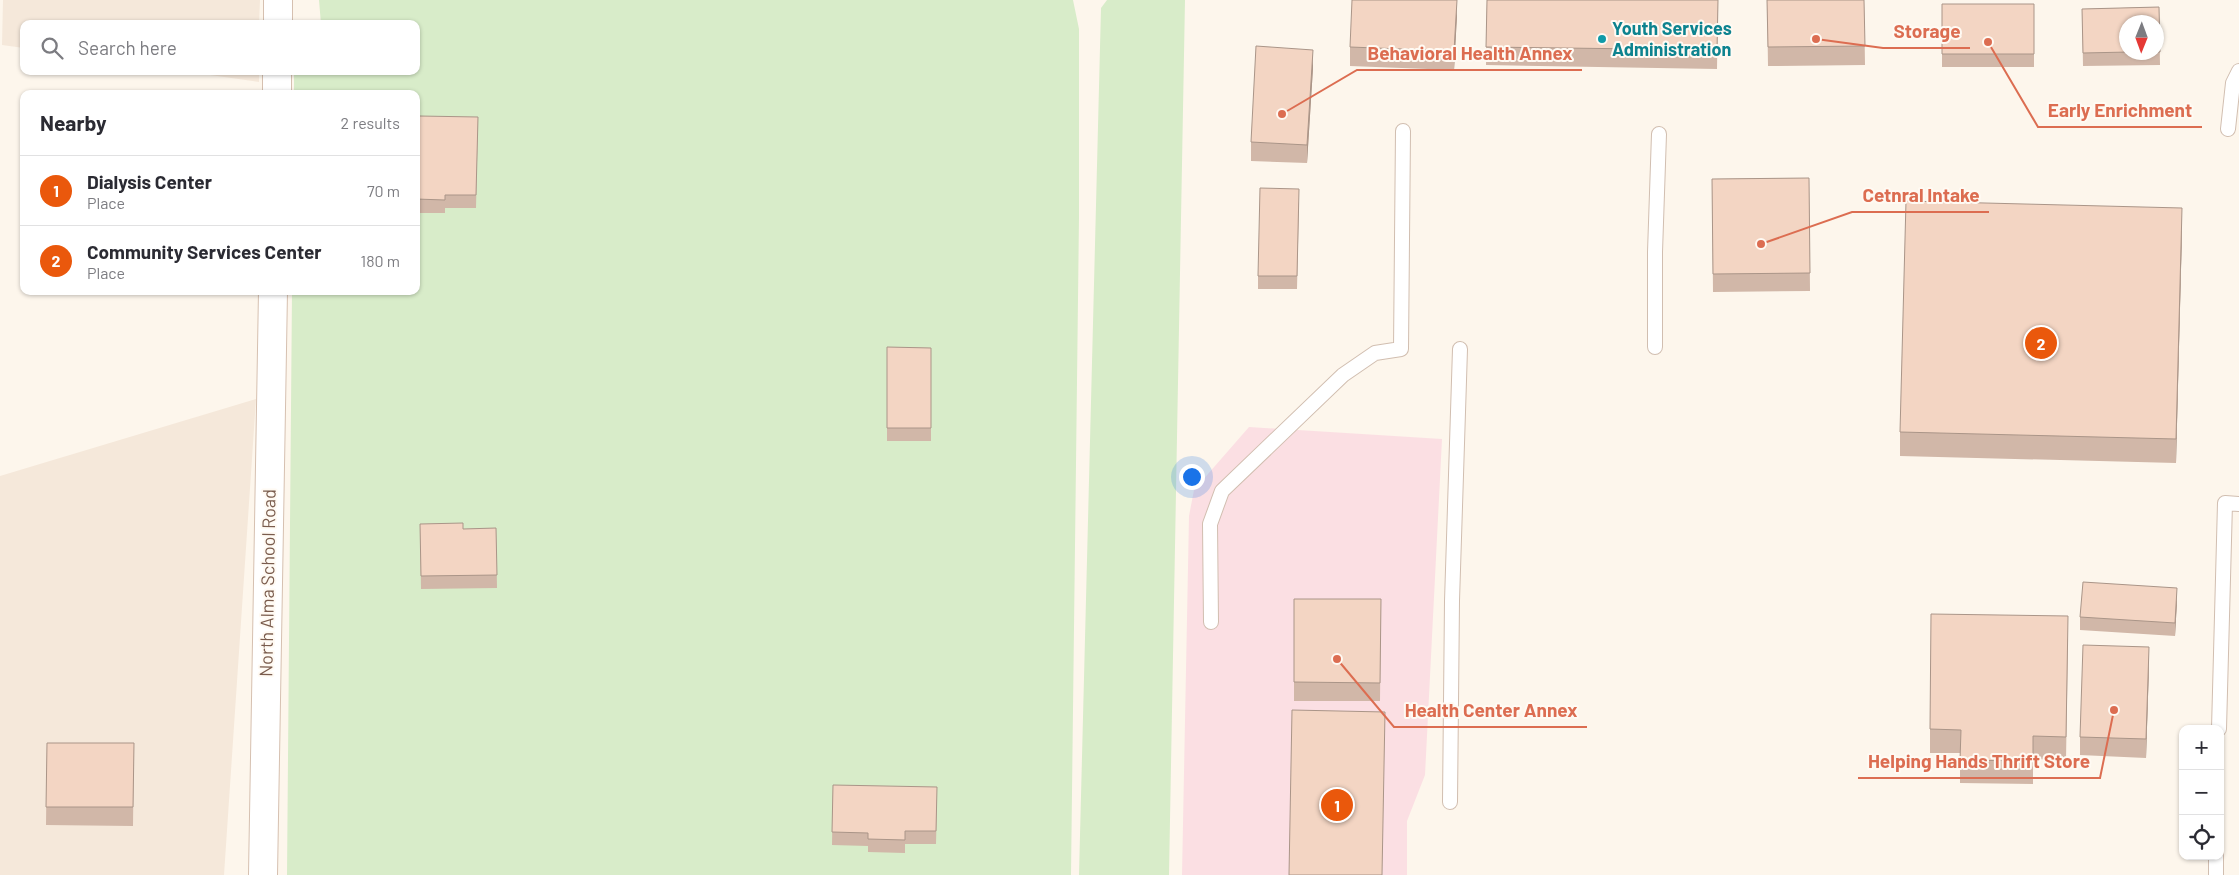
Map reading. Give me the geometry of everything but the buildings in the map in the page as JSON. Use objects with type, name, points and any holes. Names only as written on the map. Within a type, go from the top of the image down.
[{"type":"street","points":[[278,0],[278,20]]},
{"type":"street","points":[[277,75],[277,90]]},
{"type":"street","name":"North Alma School Road","points":[[263,875],[273,295]]},
{"type":"lane","points":[[2228,129],[2233,83],[2239,71]]},
{"type":"lane","points":[[1211,622],[1210,524],[1222,490],[1343,375],[1375,353],[1401,349],[1403,131]]},
{"type":"lane","points":[[1655,347],[1655,252],[1659,134]]},
{"type":"lane","points":[[1450,802],[1452,601],[1460,349]]},
{"type":"lane","points":[[2219,725],[2225,503],[2239,504]]},
{"type":"lane","points":[[2216,860],[2216,875]]},
{"type":"shaded area","points":[[3,0],[260,0],[259,20],[20,20],[20,47],[2,45]]},
{"type":"shaded area","points":[[210,75],[259,75],[259,82]]},
{"type":"shaded area","points":[[256,399],[224,875],[0,875],[0,476]]},
{"type":"shaded area","points":[[1249,427],[1442,439],[1425,775],[1407,821],[1407,875],[1182,875],[1189,516],[1194,490]]},
{"type":"green space","points":[[319,0],[1073,0],[1079,29],[1079,217],[1071,875],[287,875],[292,295],[420,295],[420,90],[294,90],[294,75],[420,75],[420,20],[321,20]]},
{"type":"green space","points":[[1107,0],[1185,0],[1169,875],[1079,875],[1101,8]]},
{"type":"place","name":"Youth Services Administration","points":[[1602,39]]},
{"type":"place","name":"Storage","points":[[1816,39]]},
{"type":"place","name":"Early Enrichment","points":[[1988,42]]},
{"type":"place","name":"Behavioral Health Annex","points":[[1282,114]]},
{"type":"place","name":"Cetnral Intake","points":[[1761,244]]},
{"type":"place","name":"Community Services Center","points":[[2041,343]]},
{"type":"place","name":"Health Center Annex","points":[[1337,659]]},
{"type":"place","name":"Helping Hands Thrift Store","points":[[2114,710]]},
{"type":"place","name":"Dialysis Center","points":[[1337,805]]}]
